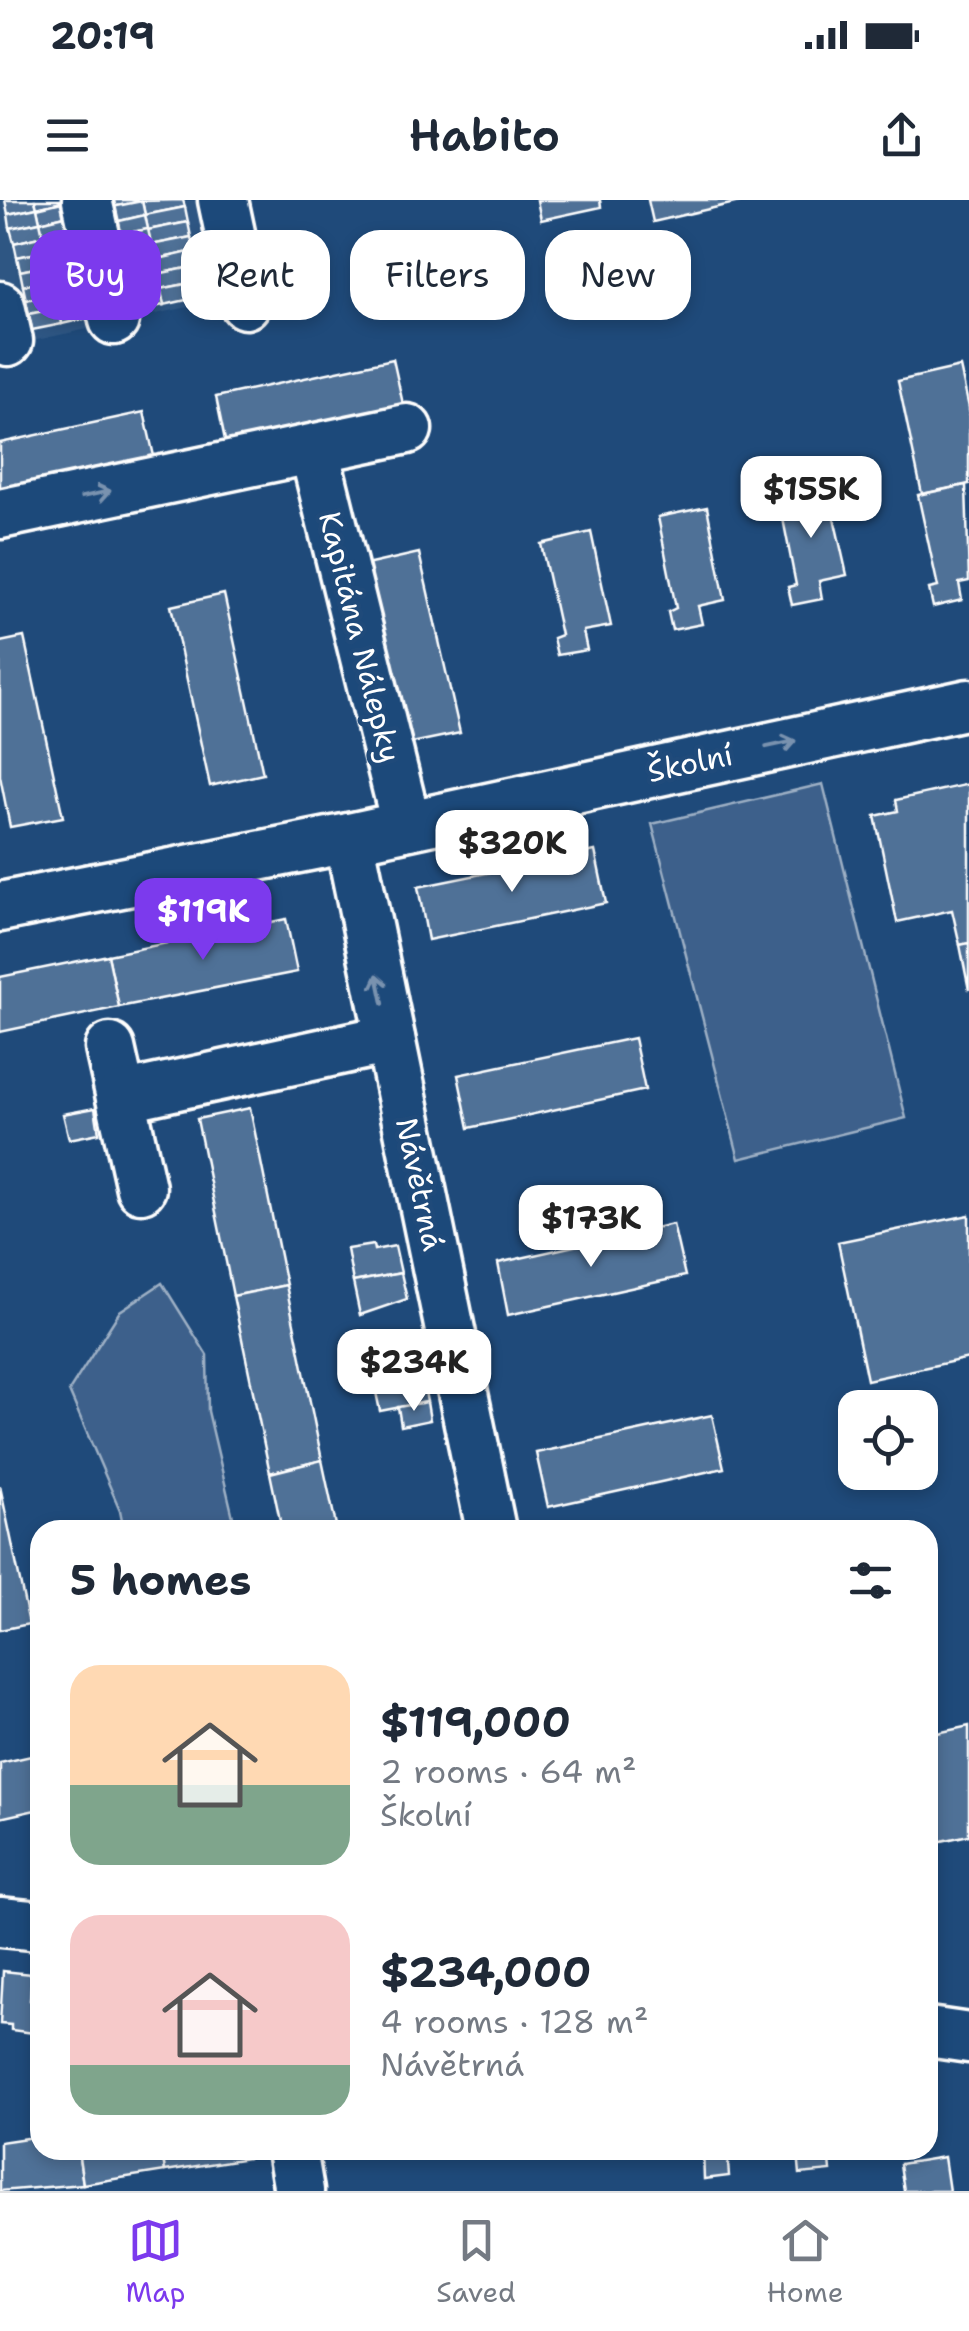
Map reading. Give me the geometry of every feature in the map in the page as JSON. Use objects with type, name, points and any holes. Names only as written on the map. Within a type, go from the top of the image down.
[{"type":"street","points":[[87,200],[94,230]]},
{"type":"street","points":[[223,200],[229,230]]},
{"type":"street","points":[[0,514],[407,428]]},
{"type":"street","name":"Kapitána Nálepky","points":[[314,450],[406,824]]},
{"type":"street","name":"Školní","points":[[0,906],[348,838],[969,704]]},
{"type":"street","name":"Návětrná","points":[[348,838],[489,1520]]},
{"type":"street","points":[[121,1098],[390,1039]]},
{"type":"street","points":[[110,1048],[141,1188]]},
{"type":"street","points":[[0,1922],[30,1925]]},
{"type":"street","points":[[294,2160],[299,2191]]},
{"type":"shaded area","points":[[0,200],[204,200],[210,230],[181,230],[181,309],[161,313],[161,230],[30,230],[30,320],[129,320],[0,348]]},
{"type":"shaded area","points":[[823,784],[906,1118],[739,1159],[652,824]]},
{"type":"shaded area","points":[[162,1283],[207,1355],[208,1411],[234,1520],[122,1520],[69,1391],[120,1311]]},
{"type":"building","points":[[5,200],[35,200],[37,208],[8,214]]},
{"type":"building","points":[[35,200],[66,200],[66,201],[37,208]]},
{"type":"building","points":[[110,200],[142,200],[142,201],[112,207]]},
{"type":"building","points":[[183,200],[185,207],[145,215],[142,201]]},
{"type":"building","points":[[537,200],[600,200],[601,207],[541,220]]},
{"type":"building","points":[[648,200],[748,200],[653,222]]},
{"type":"building","points":[[66,201],[69,215],[40,222],[37,208]]},
{"type":"building","points":[[142,201],[145,215],[115,222],[112,207]]},
{"type":"building","points":[[185,207],[188,222],[148,230],[145,215]]},
{"type":"building","points":[[37,208],[40,222],[10,228],[8,214]]},
{"type":"building","points":[[69,215],[73,230],[42,230],[40,222]]},
{"type":"building","points":[[145,215],[148,229],[116,230],[115,222]]},
{"type":"building","points":[[40,222],[42,230],[30,230],[30,239],[14,243],[10,228]]},
{"type":"building","points":[[188,222],[190,230],[181,230],[181,239],[161,243],[161,230],[148,230]]},
{"type":"building","points":[[30,239],[30,254],[17,257],[14,243]]},
{"type":"building","points":[[181,239],[181,254],[161,258],[161,243]]},
{"type":"building","points":[[30,254],[30,269],[20,271],[17,257]]},
{"type":"building","points":[[181,254],[181,269],[161,273],[161,258]]},
{"type":"building","points":[[30,269],[30,284],[23,286],[20,271]]},
{"type":"building","points":[[181,269],[181,285],[161,289],[161,273]]},
{"type":"building","points":[[30,284],[30,299],[26,300],[23,286]]},
{"type":"building","points":[[181,285],[181,301],[164,305],[161,289]]},
{"type":"building","points":[[30,320],[61,320],[62,324],[32,330]]},
{"type":"building","points":[[393,359],[405,413],[227,450],[216,397]]},
{"type":"building","points":[[960,367],[969,408],[969,484],[922,494],[898,381]]},
{"type":"building","points":[[144,412],[156,465],[0,498],[0,443]]},
{"type":"building","points":[[826,482],[847,575],[819,581],[822,599],[792,605],[788,587],[796,585],[778,493]]},
{"type":"building","points":[[966,485],[969,581],[959,583],[962,600],[933,607],[929,589],[938,587],[918,495]]},
{"type":"building","points":[[707,507],[725,600],[698,606],[702,624],[672,630],[668,612],[676,608],[658,517]]},
{"type":"building","points":[[591,532],[611,626],[583,631],[587,650],[557,655],[553,638],[561,635],[541,544]]},
{"type":"building","points":[[419,553],[460,733],[407,744],[366,565]]},
{"type":"building","points":[[224,594],[263,774],[210,786],[171,606]]},
{"type":"building","points":[[24,637],[63,817],[10,827],[0,776],[0,642]]},
{"type":"building","points":[[969,784],[969,943],[960,945],[952,910],[897,922],[875,816],[898,811],[896,800]]},
{"type":"building","points":[[595,851],[606,903],[428,940],[418,887]]},
{"type":"building","points":[[286,919],[297,972],[119,1007],[108,955]]},
{"type":"building","points":[[969,943],[969,990],[960,945]]},
{"type":"building","points":[[108,955],[119,1007],[0,1032],[0,977]]},
{"type":"building","points":[[634,1038],[645,1090],[469,1128],[458,1075]]},
{"type":"building","points":[[95,1108],[99,1133],[69,1139],[63,1114]]},
{"type":"building","points":[[250,1108],[286,1285],[233,1296],[197,1119]]},
{"type":"building","points":[[969,1215],[969,1358],[867,1380],[838,1242]]},
{"type":"building","points":[[673,1224],[685,1276],[508,1315],[498,1263]]},
{"type":"building","points":[[373,1245],[374,1250],[395,1246],[401,1273],[353,1282],[347,1249]]},
{"type":"building","points":[[401,1273],[407,1299],[360,1315],[353,1282]]},
{"type":"building","points":[[286,1285],[322,1460],[270,1473],[233,1296]]},
{"type":"building","points":[[419,1359],[427,1402],[380,1411],[371,1369]]},
{"type":"building","points":[[427,1402],[430,1420],[401,1426],[398,1407]]},
{"type":"building","points":[[712,1415],[724,1468],[548,1507],[536,1453]]},
{"type":"building","points":[[322,1460],[335,1520],[280,1520],[270,1473]]},
{"type":"building","points":[[0,1486],[29,1624],[0,1630]]},
{"type":"building","points":[[969,1726],[969,1835],[938,1842],[938,1733]]},
{"type":"building","points":[[30,1756],[30,1811],[0,1818],[0,1763]]},
{"type":"building","points":[[3,1971],[30,1974],[30,2032],[0,2024]]},
{"type":"building","points":[[30,2138],[30,2160],[79,2160],[83,2184],[0,2191],[0,2142]]},
{"type":"building","points":[[944,2157],[949,2191],[904,2191],[900,2164]]},
{"type":"building","points":[[79,2160],[163,2160],[165,2171],[83,2184]]},
{"type":"building","points":[[163,2160],[235,2160],[165,2171]]},
{"type":"building","points":[[703,2160],[728,2160],[729,2176],[704,2179]]},
{"type":"building","points":[[799,2160],[830,2160],[831,2171],[800,2174]]}]
